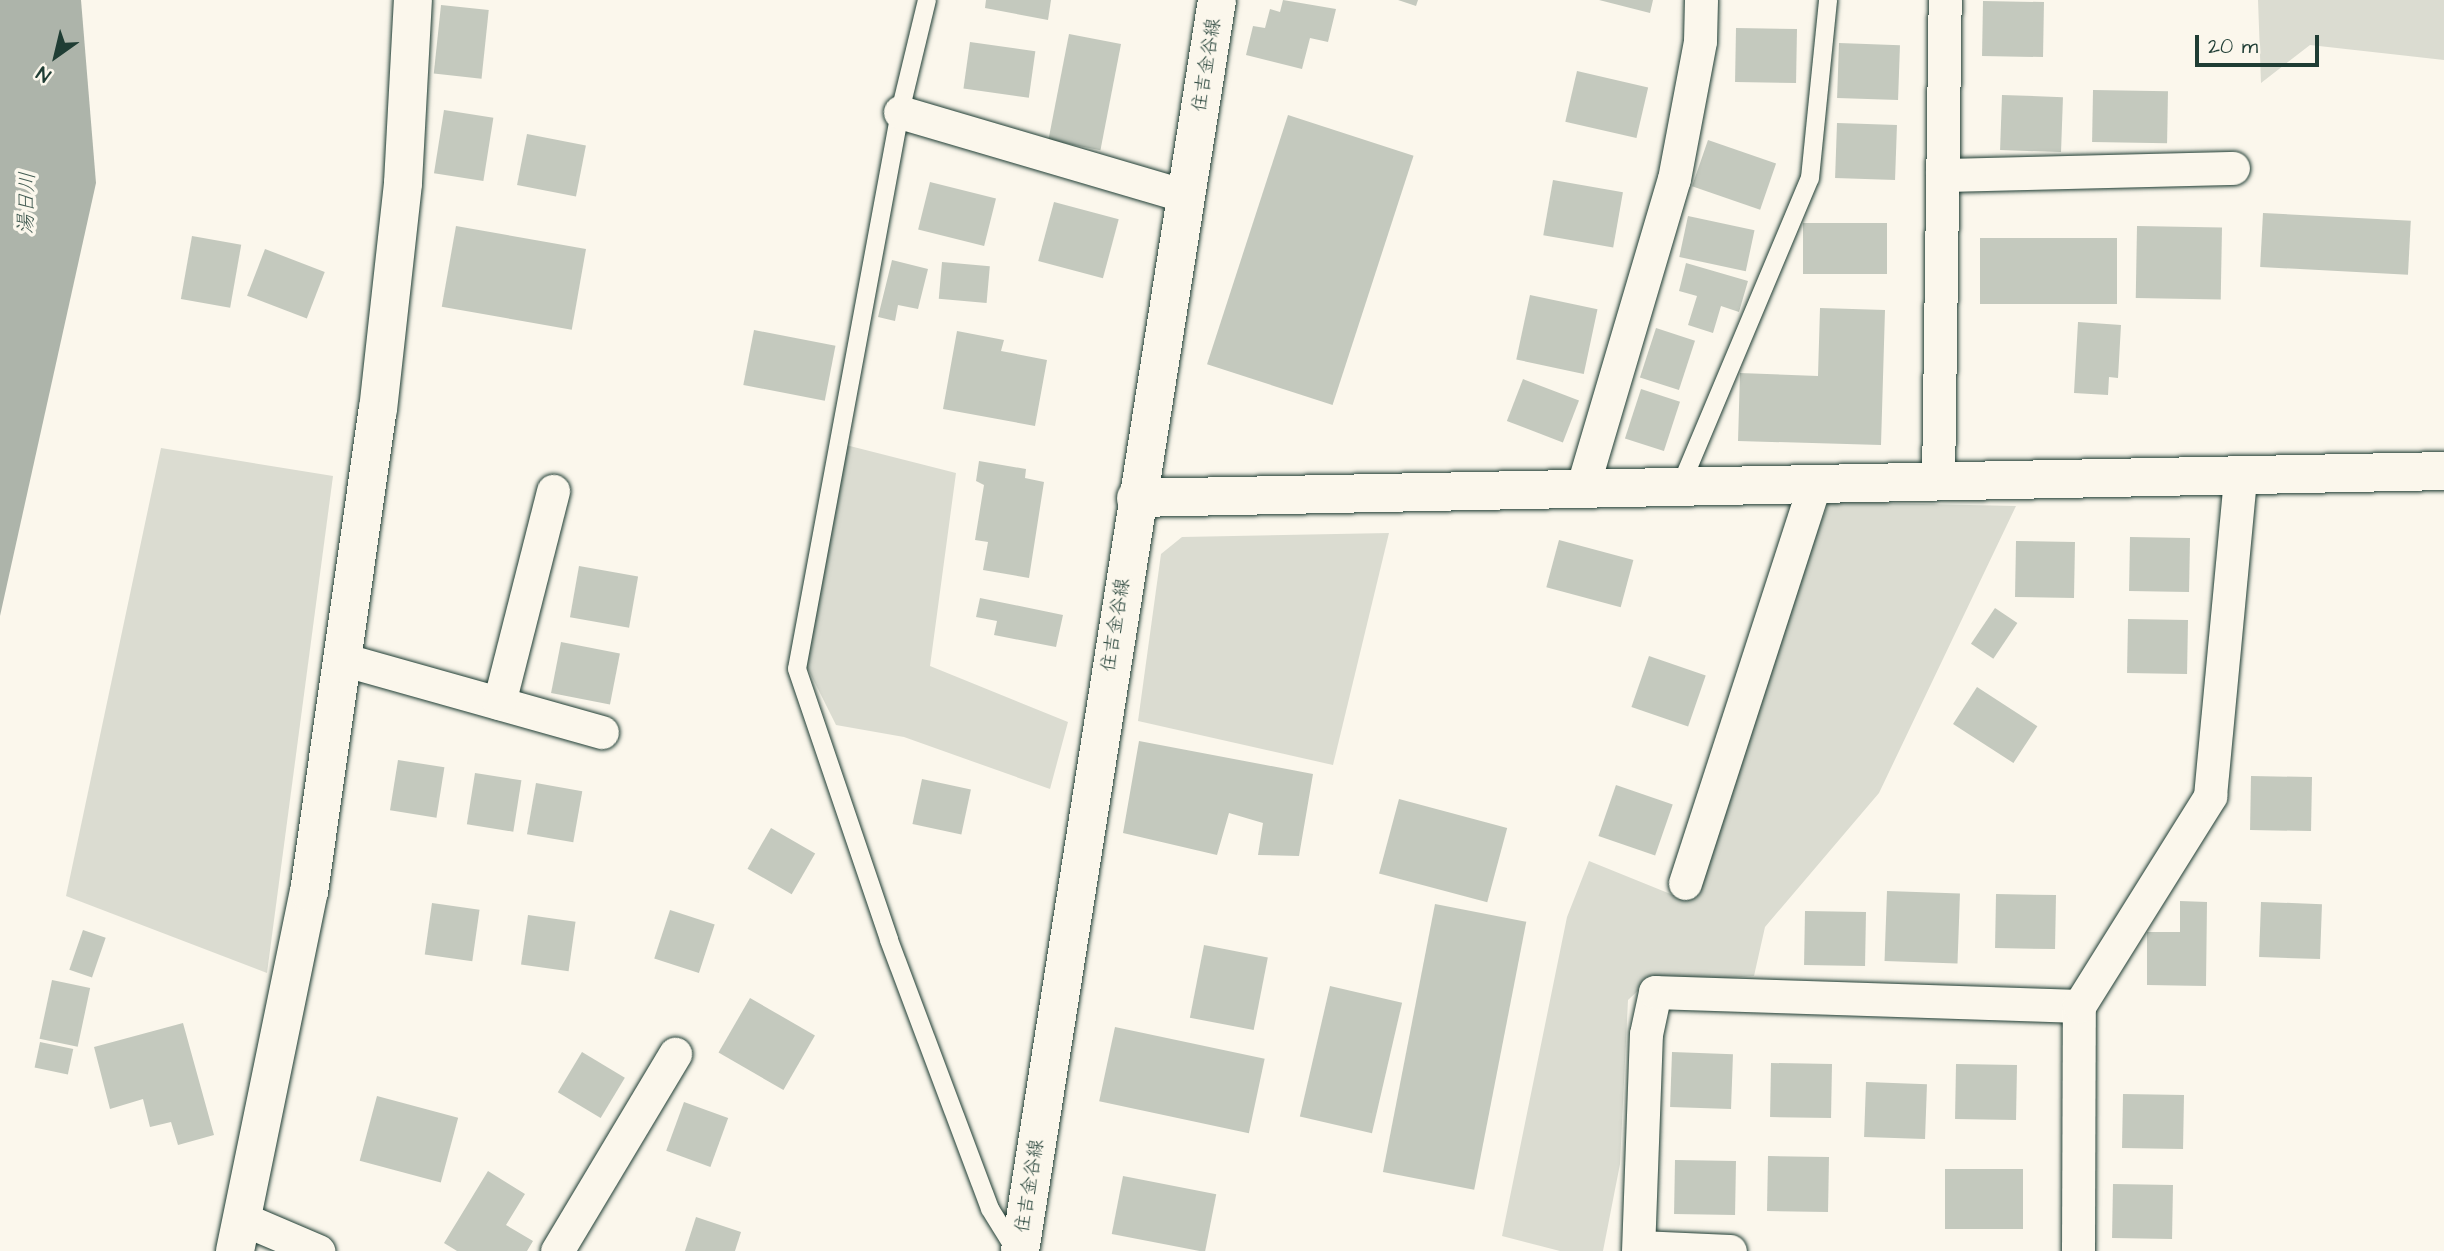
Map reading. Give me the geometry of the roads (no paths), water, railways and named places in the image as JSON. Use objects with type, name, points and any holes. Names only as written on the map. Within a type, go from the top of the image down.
[{"type":"street","points":[[318,1251],[239,1235],[309,892],[342,659],[402,197],[413,0]]},
{"type":"street","name":"住吉金谷線","points":[[1018,1251],[1217,0]]},
{"type":"street","points":[[1582,489],[1674,179],[1700,41],[1701,0]]},
{"type":"street","points":[[1938,482],[1945,0]]},
{"type":"street","points":[[900,112],[1185,196]]},
{"type":"street","points":[[1942,175],[2233,168]]},
{"type":"street","points":[[1136,498],[2444,471]]},
{"type":"street","points":[[2078,1251],[2079,1006],[2210,796],[2239,476]]},
{"type":"street","points":[[1685,883],[1815,484]]},
{"type":"street","points":[[499,703],[554,491]]},
{"type":"street","points":[[342,659],[602,732]]},
{"type":"street","points":[[1730,1251],[1639,1249],[1646,1034],[1655,992],[2079,1006]]},
{"type":"street","points":[[556,1251],[675,1054]]},
{"type":"lane","points":[[927,0],[900,112],[797,669],[889,940],[990,1209],[1018,1251]]},
{"type":"lane","points":[[1680,487],[1810,178],[1828,0]]},
{"type":"water","name":"湯日川","points":[[0,0],[81,0],[96,183],[0,616]]}]
